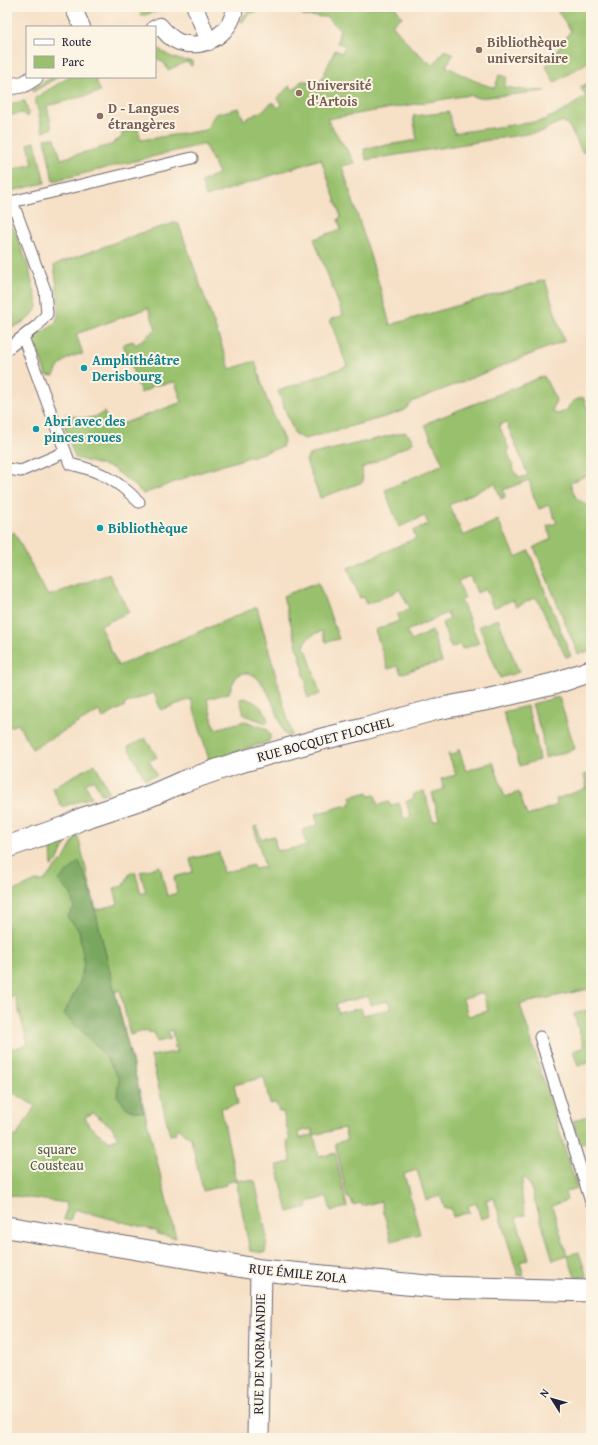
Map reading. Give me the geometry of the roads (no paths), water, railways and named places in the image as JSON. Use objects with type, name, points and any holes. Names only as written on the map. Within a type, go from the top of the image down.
[{"type":"street","points":[[73,7],[82,26]]},
{"type":"street","points":[[194,7],[209,42]]},
{"type":"street","points":[[156,28],[160,26],[169,36],[179,42],[199,44],[209,42],[218,37],[226,29],[232,19],[236,7]]},
{"type":"street","points":[[7,87],[24,84],[33,78]]},
{"type":"street","name":"RUE BOCQUET FLOCHEL","points":[[7,847],[237,763],[437,709],[553,684],[591,671]]},
{"type":"street","name":"RUE BOCQUET FLOCHEL","points":[[7,861],[46,842],[65,827]]},
{"type":"street","name":"RUE ÉMILE ZOLA","points":[[7,1227],[261,1270],[438,1287],[591,1291]]},
{"type":"street","name":"RUE DE NORMANDIE","points":[[258,1438],[261,1270]]},
{"type":"lane","points":[[7,350],[38,325],[47,314],[46,290],[10,202],[192,158]]},
{"type":"lane","points":[[23,337],[70,464],[87,468],[105,475],[124,488],[139,502]]},
{"type":"lane","points":[[7,469],[21,471],[65,452]]},
{"type":"lane","points":[[540,1037],[591,1202]]},
{"type":"place","name":"Bibliothèque universitaire","points":[[479,50]]},
{"type":"place","name":"Université d'Artois","points":[[299,93]]},
{"type":"place","name":"D - Langues étrangères","points":[[100,116]]},
{"type":"place","name":"Amphithéâtre Derisbourg","points":[[84,368]]},
{"type":"place","name":"Abri avec des pinces roues","points":[[36,429]]},
{"type":"place","name":"Bibliothèque","points":[[100,528]]},
{"type":"park label","name":"square Cousteau","points":[[57,1158]]}]
